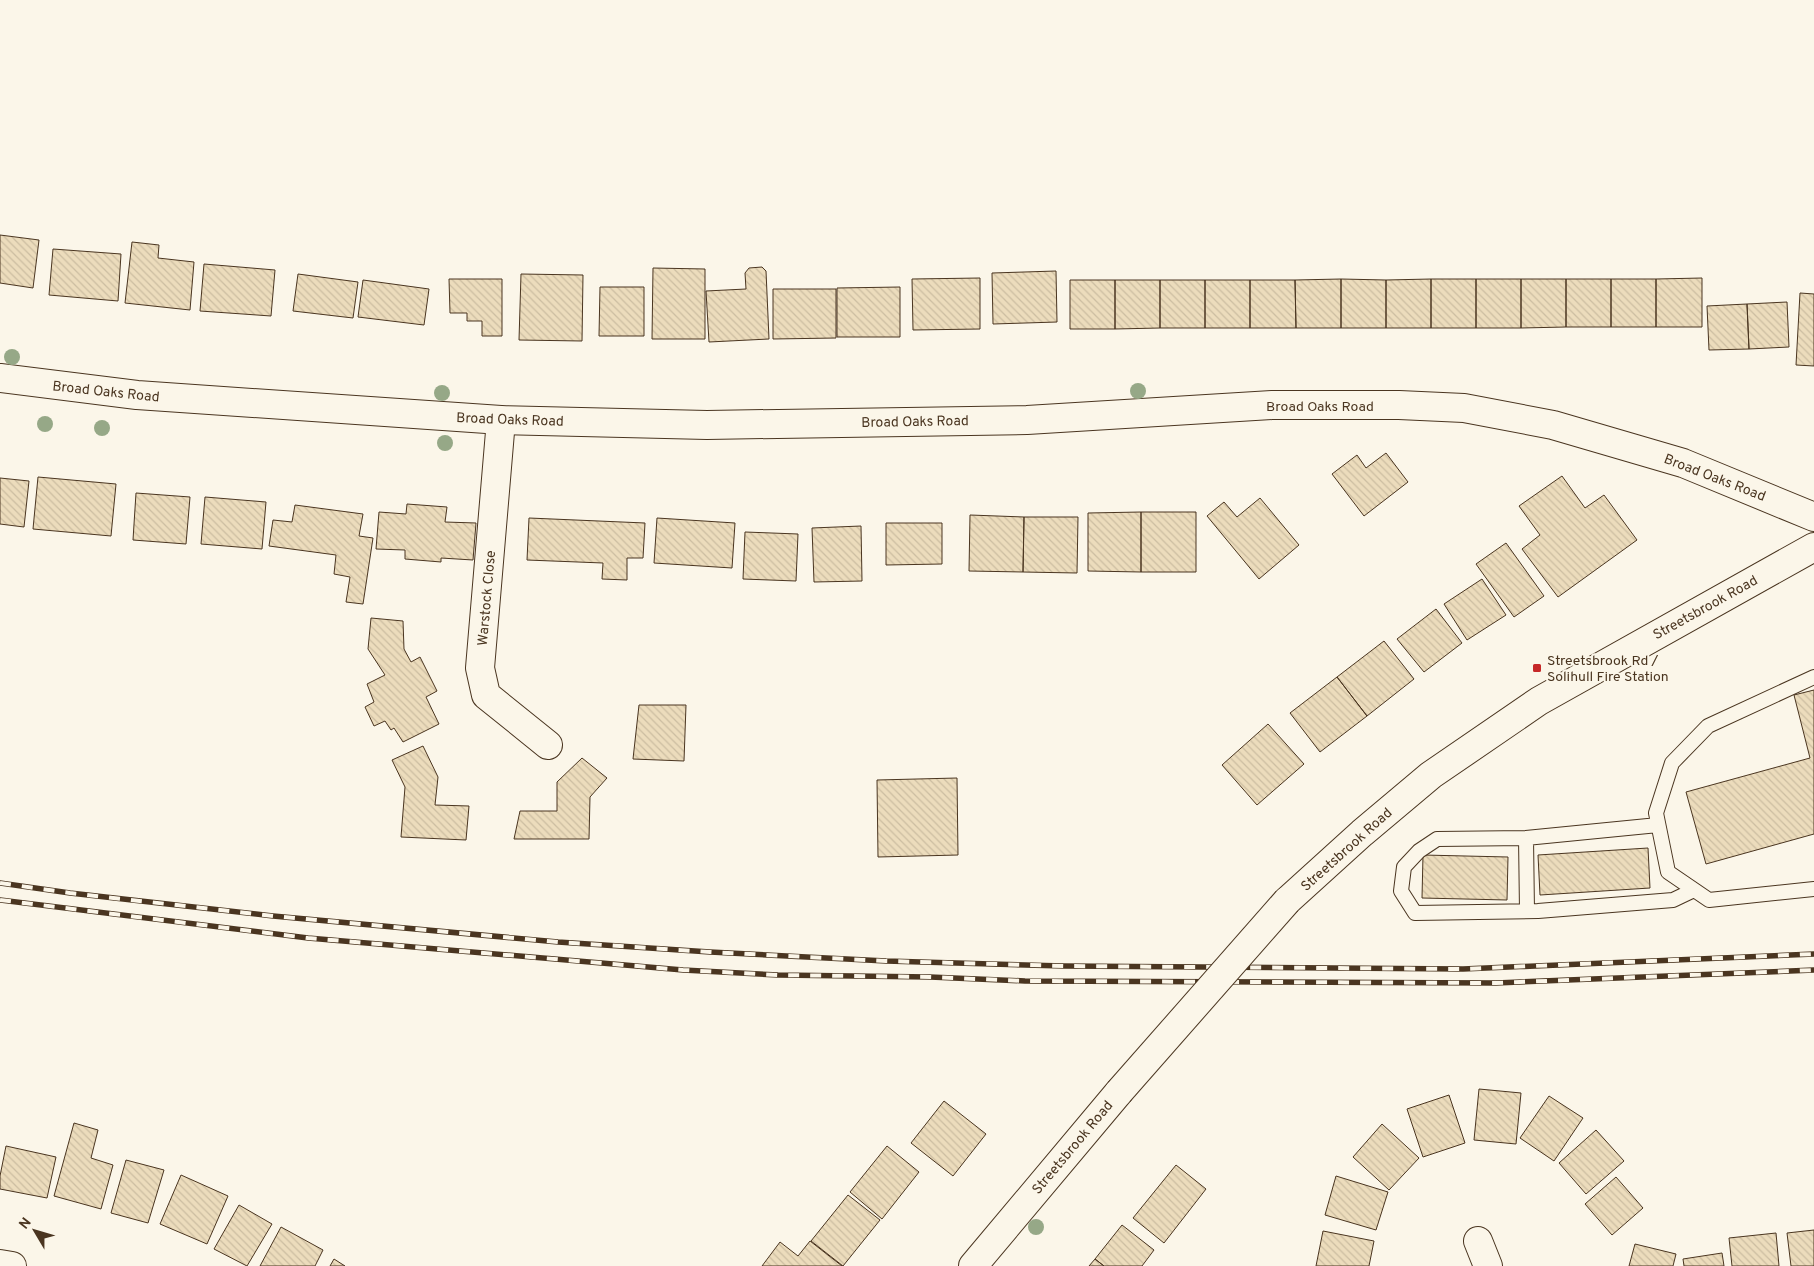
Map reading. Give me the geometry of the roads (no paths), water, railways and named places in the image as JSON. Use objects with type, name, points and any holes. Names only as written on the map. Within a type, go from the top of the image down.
[{"type":"street","name":"Broad Oaks Road","points":[[0,378],[137,395],[501,420],[707,425],[1027,420],[1272,405],[1399,405],[1464,408],[1553,425],[1683,462],[1814,517]]},
{"type":"street","name":"Warstock Close","points":[[501,420],[480,668],[486,695],[548,745]]},
{"type":"street","name":"Streetsbrook Road","points":[[973,1266],[1119,1092],[1287,901],[1362,833],[1431,775],[1539,701],[1814,547]]},
{"type":"street","points":[[1478,1241],[1488,1266]]},
{"type":"street","points":[[0,1264],[12,1266]]},
{"type":"lane","points":[[1814,677],[1708,726],[1672,763],[1656,813],[1668,872],[1709,900],[1814,889]]},
{"type":"lane","points":[[1658,825],[1526,838],[1437,839],[1419,851],[1404,867],[1401,891],[1415,913],[1527,911],[1673,900],[1694,890]]},
{"type":"lane","points":[[1526,838],[1527,911]]},
{"type":"railway","points":[[0,883],[70,893],[273,916],[558,942],[886,961],[1064,966],[1463,969],[1814,954]]},
{"type":"railway","points":[[0,900],[308,938],[683,970],[778,975],[930,977],[1025,981],[1496,983],[1814,970]]},
{"type":"place","name":"Streetsbrook Rd / Solihull Fire Station","points":[[1537,668]]}]
